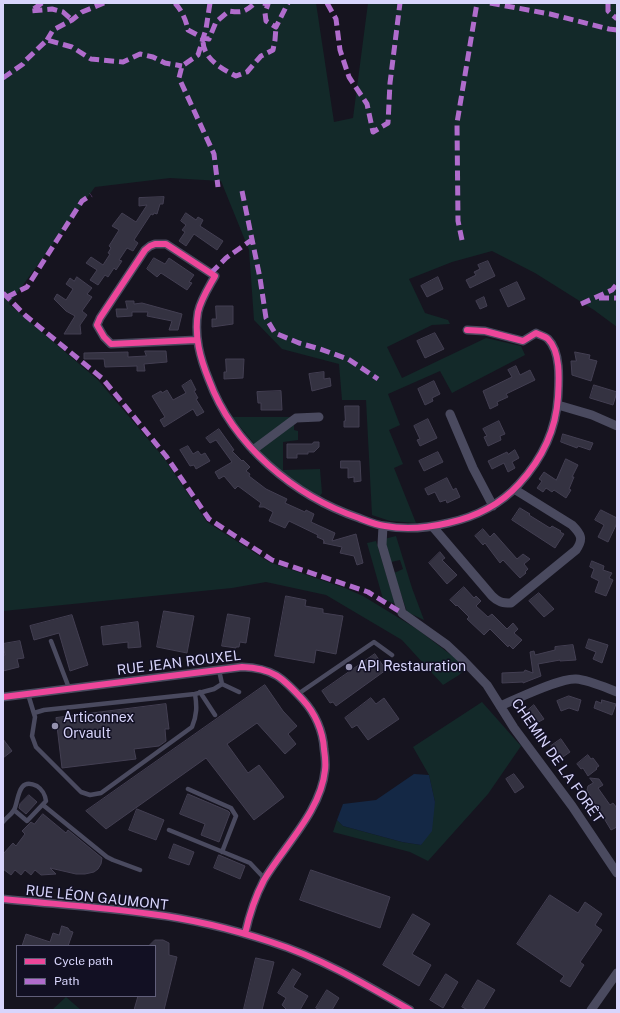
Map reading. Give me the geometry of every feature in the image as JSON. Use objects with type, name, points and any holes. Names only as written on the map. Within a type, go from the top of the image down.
[{"type":"street","points":[[196,340],[111,344],[104,337],[97,325],[145,250],[150,246],[155,244],[166,244],[215,276],[202,299],[198,311],[196,340],[202,362],[214,393],[226,414],[253,450],[282,477],[319,501],[347,514],[383,526],[418,529],[458,521],[479,514],[493,506],[514,489],[528,474],[538,460],[554,422],[558,405],[559,366],[553,347],[547,338],[536,333],[522,341],[484,330],[467,330]]},
{"type":"street","points":[[558,405],[592,415],[617,426]]},
{"type":"street","points":[[450,414],[473,468],[493,506]]},
{"type":"street","points":[[253,450],[296,418],[319,417]]},
{"type":"street","points":[[433,527],[496,600],[502,603],[511,603],[576,550],[580,545],[581,538],[579,532],[572,525],[514,489]]},
{"type":"street","name":"CHEMIN DE LA FORÊT","points":[[383,526],[382,545],[402,613],[447,645],[487,685],[514,728],[572,806],[617,873]]},
{"type":"street","name":"RUE JEAN ROUXEL","points":[[3,697],[242,667],[253,667],[265,670],[278,676],[298,694],[316,718],[321,731],[324,744],[325,770],[322,786],[312,809],[265,879],[258,893],[245,934]]},
{"type":"street","points":[[500,706],[565,680],[581,680],[617,692]]},
{"type":"street","name":"RUE LÉON GAUMONT","points":[[3,900],[151,914],[245,934],[272,942],[343,972],[410,1010]]},
{"type":"street","points":[[591,1010],[617,973]]},
{"type":"lane","points":[[51,641],[69,688]]},
{"type":"lane","points":[[298,694],[374,642],[392,655]]},
{"type":"lane","points":[[219,670],[222,684]]},
{"type":"lane","points":[[222,684],[239,692]]},
{"type":"lane","points":[[34,715],[44,710],[197,693],[214,689],[222,684]]},
{"type":"lane","points":[[28,694],[34,715],[32,736],[36,747],[73,786],[81,792],[90,795],[101,793],[192,727],[196,718],[197,693]]},
{"type":"lane","points":[[197,693],[215,715]]},
{"type":"lane","points":[[3,822],[14,810],[18,794],[27,784],[33,784],[41,788],[45,794],[46,801],[27,821],[14,810]]},
{"type":"lane","points":[[188,789],[231,808],[236,816],[222,852]]},
{"type":"lane","points":[[43,805],[107,857],[140,870]]},
{"type":"lane","points":[[169,830],[250,863],[265,879]]},
{"type":"green space","points":[[3,3],[316,3],[334,122],[353,118],[368,3],[617,3],[617,327],[594,310],[535,273],[492,251],[452,262],[409,279],[425,313],[448,320],[450,324],[432,325],[387,347],[402,378],[486,338],[521,346],[525,355],[452,393],[440,371],[388,394],[400,425],[389,430],[403,464],[394,468],[416,523],[390,521],[372,515],[366,400],[342,400],[339,364],[282,349],[254,320],[249,250],[221,181],[170,178],[95,187],[9,304],[98,380],[164,458],[207,522],[269,562],[345,588],[363,596],[417,629],[467,667],[459,675],[443,685],[402,640],[326,595],[266,582],[232,588],[3,611]]},
{"type":"green space","points":[[232,417],[291,417],[255,445]]},
{"type":"green space","points":[[294,423],[294,430],[298,431],[298,440],[283,442],[283,470],[320,469],[322,493],[320,496],[288,475],[259,450]]},
{"type":"green space","points":[[396,536],[412,588],[424,620],[407,612],[394,573],[403,569],[400,560],[391,562],[384,539]]},
{"type":"green space","points":[[376,541],[395,604],[383,599],[367,543]]},
{"type":"green space","points":[[482,702],[521,746],[488,794],[428,861],[410,852],[333,832],[337,820],[343,826],[402,842],[421,845],[435,802],[429,775],[413,747]]},
{"type":"green space","points":[[66,997],[81,1010],[52,1010]]},
{"type":"water","points":[[414,774],[429,775],[435,802],[432,831],[421,845],[402,842],[343,826],[337,820],[343,804],[376,800]]},
{"type":"building","points":[[164,197],[163,204],[160,204],[157,214],[151,214],[134,240],[138,243],[133,251],[127,248],[119,260],[122,261],[116,270],[114,268],[108,277],[105,275],[98,285],[90,280],[97,270],[86,263],[91,257],[103,265],[110,254],[108,253],[111,248],[109,246],[119,230],[112,226],[122,213],[136,222],[147,205],[139,206],[139,198]]},
{"type":"building","points":[[186,213],[196,220],[198,217],[203,220],[200,226],[223,241],[217,250],[194,234],[186,246],[179,241],[185,232],[182,230],[186,225],[181,221]]},
{"type":"building","points":[[154,258],[165,264],[169,258],[194,275],[189,282],[192,283],[187,290],[161,273],[157,277],[147,269]]},
{"type":"building","points":[[488,261],[495,276],[470,288],[466,280],[476,275],[474,272],[480,269],[478,265]]},
{"type":"building","points":[[77,277],[92,288],[87,294],[92,297],[82,311],[87,315],[80,325],[81,334],[64,334],[75,316],[66,311],[54,299],[57,294],[66,300],[73,289],[66,284],[70,278],[74,281]]},
{"type":"building","points":[[438,277],[443,289],[427,297],[421,286]]},
{"type":"building","points":[[517,282],[525,299],[508,307],[500,290]]},
{"type":"building","points":[[484,297],[487,306],[480,309],[476,301]]},
{"type":"building","points":[[126,301],[134,301],[134,304],[142,303],[182,314],[178,330],[169,330],[172,321],[147,316],[148,312],[132,312],[132,316],[117,317],[116,309],[127,309]]},
{"type":"building","points":[[216,306],[233,306],[233,324],[212,327],[212,319],[216,319]]},
{"type":"building","points":[[435,333],[444,349],[425,358],[417,341]]},
{"type":"building","points":[[145,351],[166,351],[167,362],[144,364],[145,371],[137,371],[137,366],[105,367],[104,359],[84,359],[84,353],[128,352],[128,357],[146,356]]},
{"type":"building","points":[[575,352],[590,355],[589,359],[597,361],[591,381],[572,375],[571,361],[576,361]]},
{"type":"building","points":[[226,359],[244,359],[243,378],[224,379],[224,372],[226,372]]},
{"type":"building","points":[[516,366],[520,375],[530,370],[535,380],[506,394],[508,397],[497,402],[498,405],[490,409],[483,391],[512,377],[508,370]]},
{"type":"building","points":[[324,372],[324,379],[330,378],[331,386],[312,391],[309,374]]},
{"type":"building","points":[[191,380],[196,390],[194,391],[198,398],[196,399],[204,412],[197,416],[193,409],[164,427],[160,420],[165,417],[152,396],[161,391],[162,393],[167,390],[173,400],[186,393],[182,386]]},
{"type":"building","points":[[434,381],[440,394],[432,398],[433,401],[425,405],[418,389]]},
{"type":"building","points":[[594,385],[617,392],[613,405],[590,398]]},
{"type":"building","points":[[281,391],[282,410],[261,410],[261,403],[258,403],[257,392]]},
{"type":"building","points":[[345,406],[359,406],[359,427],[344,427]]},
{"type":"building","points":[[428,419],[437,438],[420,446],[417,440],[420,439],[414,426]]},
{"type":"building","points":[[499,421],[505,434],[500,436],[501,440],[488,446],[484,437],[487,436],[483,429]]},
{"type":"building","points":[[219,429],[234,450],[232,451],[250,467],[246,471],[250,474],[249,476],[266,489],[287,499],[285,503],[305,512],[306,510],[314,514],[311,522],[335,533],[332,541],[356,534],[363,563],[357,565],[354,556],[340,553],[342,547],[323,543],[325,542],[323,541],[324,540],[317,537],[318,535],[289,521],[285,528],[269,521],[273,512],[264,507],[259,507],[261,503],[238,486],[235,489],[224,476],[219,479],[215,472],[232,462],[216,440],[210,443],[206,438]]},
{"type":"building","points":[[563,434],[593,443],[590,450],[578,446],[577,448],[561,442]]},
{"type":"building","points":[[314,442],[319,442],[319,447],[314,452],[308,452],[308,454],[297,454],[297,458],[287,458],[287,444],[312,444]]},
{"type":"building","points":[[188,446],[193,454],[198,451],[201,455],[205,453],[210,461],[196,469],[194,465],[190,466],[180,450]]},
{"type":"building","points":[[515,450],[519,458],[512,462],[515,468],[508,472],[504,463],[492,469],[488,461]]},
{"type":"building","points":[[438,452],[443,462],[424,471],[419,461]]},
{"type":"building","points":[[566,459],[578,465],[572,477],[574,477],[569,489],[571,490],[566,498],[554,490],[552,492],[546,488],[543,492],[537,488],[542,481],[539,479],[544,472],[556,480]]},
{"type":"building","points":[[341,461],[360,461],[361,481],[354,482],[354,477],[348,478],[348,468],[341,468]]},
{"type":"building","points":[[447,478],[453,490],[456,488],[460,497],[447,503],[446,500],[440,502],[435,492],[428,495],[425,489]]},
{"type":"building","points":[[520,508],[550,528],[552,526],[564,534],[555,548],[512,520]]},
{"type":"building","points":[[601,510],[617,518],[617,523],[608,542],[598,537],[604,525],[595,520]]},
{"type":"building","points":[[483,529],[490,537],[494,533],[517,559],[523,554],[530,559],[524,564],[528,569],[525,572],[526,573],[520,578],[503,560],[500,563],[485,543],[483,545],[475,536]]},
{"type":"building","points":[[440,552],[445,558],[442,560],[457,575],[447,584],[429,563]]},
{"type":"building","points":[[592,561],[604,566],[603,570],[612,573],[609,578],[613,580],[606,596],[595,592],[599,581],[591,577],[594,569],[590,567]]},
{"type":"building","points":[[464,587],[474,598],[476,596],[481,601],[476,606],[488,617],[492,614],[507,629],[513,623],[518,629],[514,633],[522,640],[513,649],[509,645],[508,647],[490,629],[484,635],[467,619],[469,617],[450,600]]},
{"type":"building","points":[[539,593],[554,609],[544,617],[529,601]]},
{"type":"building","points":[[286,596],[306,600],[305,606],[323,609],[323,613],[343,616],[336,654],[316,650],[314,663],[275,656]]},
{"type":"building","points":[[164,611],[194,616],[187,653],[157,647]]},
{"type":"building","points":[[228,614],[250,618],[246,643],[240,642],[239,647],[236,648],[222,646]]},
{"type":"building","points":[[72,615],[88,665],[70,671],[59,633],[34,640],[30,626]]},
{"type":"building","points":[[138,622],[141,647],[128,648],[128,642],[103,645],[101,627]]},
{"type":"building","points":[[589,639],[608,645],[602,663],[593,659],[596,652],[586,648]]},
{"type":"building","points":[[20,641],[24,658],[17,659],[19,667],[3,671],[3,655],[5,655],[3,644]]},
{"type":"building","points":[[573,645],[576,660],[560,660],[538,664],[541,676],[523,683],[502,683],[502,673],[524,672],[525,670],[533,673],[530,652],[534,651],[535,655],[555,650],[555,647]]},
{"type":"building","points":[[375,654],[386,670],[336,706],[333,702],[330,703],[322,691]]},
{"type":"building","points":[[265,685],[283,711],[297,726],[288,734],[296,744],[285,754],[257,723],[227,744],[248,773],[259,765],[284,797],[254,820],[206,758],[106,829],[86,811]]},
{"type":"building","points":[[569,696],[581,700],[578,711],[569,708],[561,711],[557,701]]},
{"type":"building","points":[[371,698],[376,704],[384,698],[399,719],[368,740],[357,725],[352,728],[345,718]]},
{"type":"building","points":[[602,700],[616,704],[612,715],[594,708],[596,701],[601,703]]},
{"type":"building","points":[[166,704],[169,729],[165,729],[166,741],[159,746],[134,749],[136,759],[62,768],[56,718]]},
{"type":"building","points":[[534,705],[544,719],[535,724],[527,711]]},
{"type":"building","points":[[3,739],[12,751],[3,758]]},
{"type":"building","points":[[561,739],[570,752],[560,759],[551,746]]},
{"type":"building","points":[[588,755],[591,759],[593,758],[599,766],[588,776],[583,768],[581,769],[577,764]]},
{"type":"building","points":[[514,774],[524,787],[515,793],[506,779]]},
{"type":"building","points":[[590,778],[599,779],[603,785],[598,788],[610,805],[613,803],[617,808],[617,827],[611,830],[587,790],[588,786],[593,783]]},
{"type":"building","points":[[188,794],[230,813],[219,842],[201,835],[205,824],[180,814]]},
{"type":"building","points":[[29,795],[37,802],[26,814],[19,808],[20,804]]},
{"type":"building","points":[[137,809],[164,820],[156,840],[129,830]]},
{"type":"building","points":[[43,814],[66,833],[68,830],[102,858],[98,869],[94,872],[76,874],[50,868],[56,874],[41,875],[35,870],[31,875],[25,870],[21,875],[15,870],[11,875],[3,869],[3,854],[13,843],[16,846],[25,834],[22,831],[31,822],[34,824]]},
{"type":"building","points":[[174,844],[194,852],[189,865],[169,858]]},
{"type":"building","points":[[219,855],[245,866],[240,879],[214,868]]},
{"type":"building","points":[[311,870],[390,897],[380,928],[300,900]]},
{"type":"building","points":[[550,895],[578,913],[585,902],[602,914],[595,925],[602,930],[580,962],[584,965],[570,987],[560,981],[564,976],[517,944]]},
{"type":"building","points":[[413,914],[430,924],[412,954],[431,965],[419,986],[383,965]]},
{"type":"building","points":[[62,926],[73,932],[68,945],[22,945],[26,934],[50,942],[53,933],[59,935]]},
{"type":"building","points":[[155,940],[163,940],[169,943],[169,955],[177,957],[164,1010],[134,1010],[138,997],[156,997],[156,945],[150,945]]},
{"type":"building","points":[[256,958],[274,962],[262,1010],[244,1009]]},
{"type":"building","points":[[293,969],[301,974],[293,987],[308,996],[300,1010],[287,1010],[282,1005],[286,998],[278,993]]},
{"type":"building","points":[[446,974],[458,982],[443,1008],[430,1000]]},
{"type":"building","points":[[478,980],[495,990],[483,1010],[468,1010],[462,1007]]},
{"type":"building","points":[[327,990],[339,998],[332,1010],[320,1010],[316,1008]]},
{"type":"marked path","points":[[42,3],[31,11],[52,9],[63,12],[72,20]]},
{"type":"marked path","points":[[47,40],[53,30],[72,20],[82,12],[104,3]]},
{"type":"marked path","points":[[175,3],[180,9],[188,30],[203,38],[209,39],[216,22],[229,11],[243,11],[255,3]]},
{"type":"marked path","points":[[210,3],[206,29],[198,55],[182,66],[179,78],[214,154],[218,187]]},
{"type":"marked path","points":[[263,3],[268,4],[265,13],[266,21],[276,27],[288,3]]},
{"type":"marked path","points":[[327,3],[336,19],[340,50],[349,77],[367,104],[373,132],[388,123],[390,83],[400,3]]},
{"type":"marked path","points":[[462,240],[458,221],[457,123],[477,3]]},
{"type":"marked path","points":[[490,3],[550,14],[617,30]]},
{"type":"marked path","points":[[608,3],[608,11],[617,19]]},
{"type":"marked path","points":[[203,42],[204,48],[210,58],[220,67],[236,76],[247,72],[261,56],[273,50],[276,27]]},
{"type":"marked path","points":[[3,78],[23,64],[47,40],[72,47],[91,59],[123,62],[140,54],[153,57],[165,63],[182,66]]},
{"type":"marked path","points":[[242,191],[260,278],[266,318],[275,333],[299,343],[348,359],[378,379]]},
{"type":"marked path","points":[[7,297],[27,287],[82,201],[91,195]]},
{"type":"marked path","points":[[211,273],[226,258],[253,239]]},
{"type":"marked path","points":[[581,304],[612,290],[617,284]]},
{"type":"marked path","points":[[3,293],[26,316],[103,379],[166,456],[209,519],[272,560],[368,592],[402,613]]},
{"type":"marked path","points":[[599,298],[617,298]]},
{"type":"cycle path","points":[[196,340],[111,344],[104,337],[97,325],[100,318],[145,250],[150,246],[155,244],[166,244],[215,276],[199,307],[197,338],[206,372],[220,404],[233,426],[250,446],[289,482],[335,508],[378,525],[416,528],[440,525],[477,514],[504,498],[527,475],[540,455],[551,433],[557,409],[559,383],[557,359],[555,351],[548,339],[536,333],[523,341],[485,331],[467,330]]},
{"type":"cycle path","points":[[3,697],[242,667],[262,669],[270,672],[283,680],[296,692],[315,716],[322,736],[325,760],[322,785],[317,800],[309,814],[264,880],[248,920],[245,934]]},
{"type":"cycle path","points":[[3,899],[96,907],[151,914],[196,922],[241,933],[289,948],[325,964],[359,981],[410,1010]]},
{"type":"place","name":"API Restauration","points":[[349,667]]},
{"type":"place","name":"Articonnex Orvault","points":[[55,726]]}]
